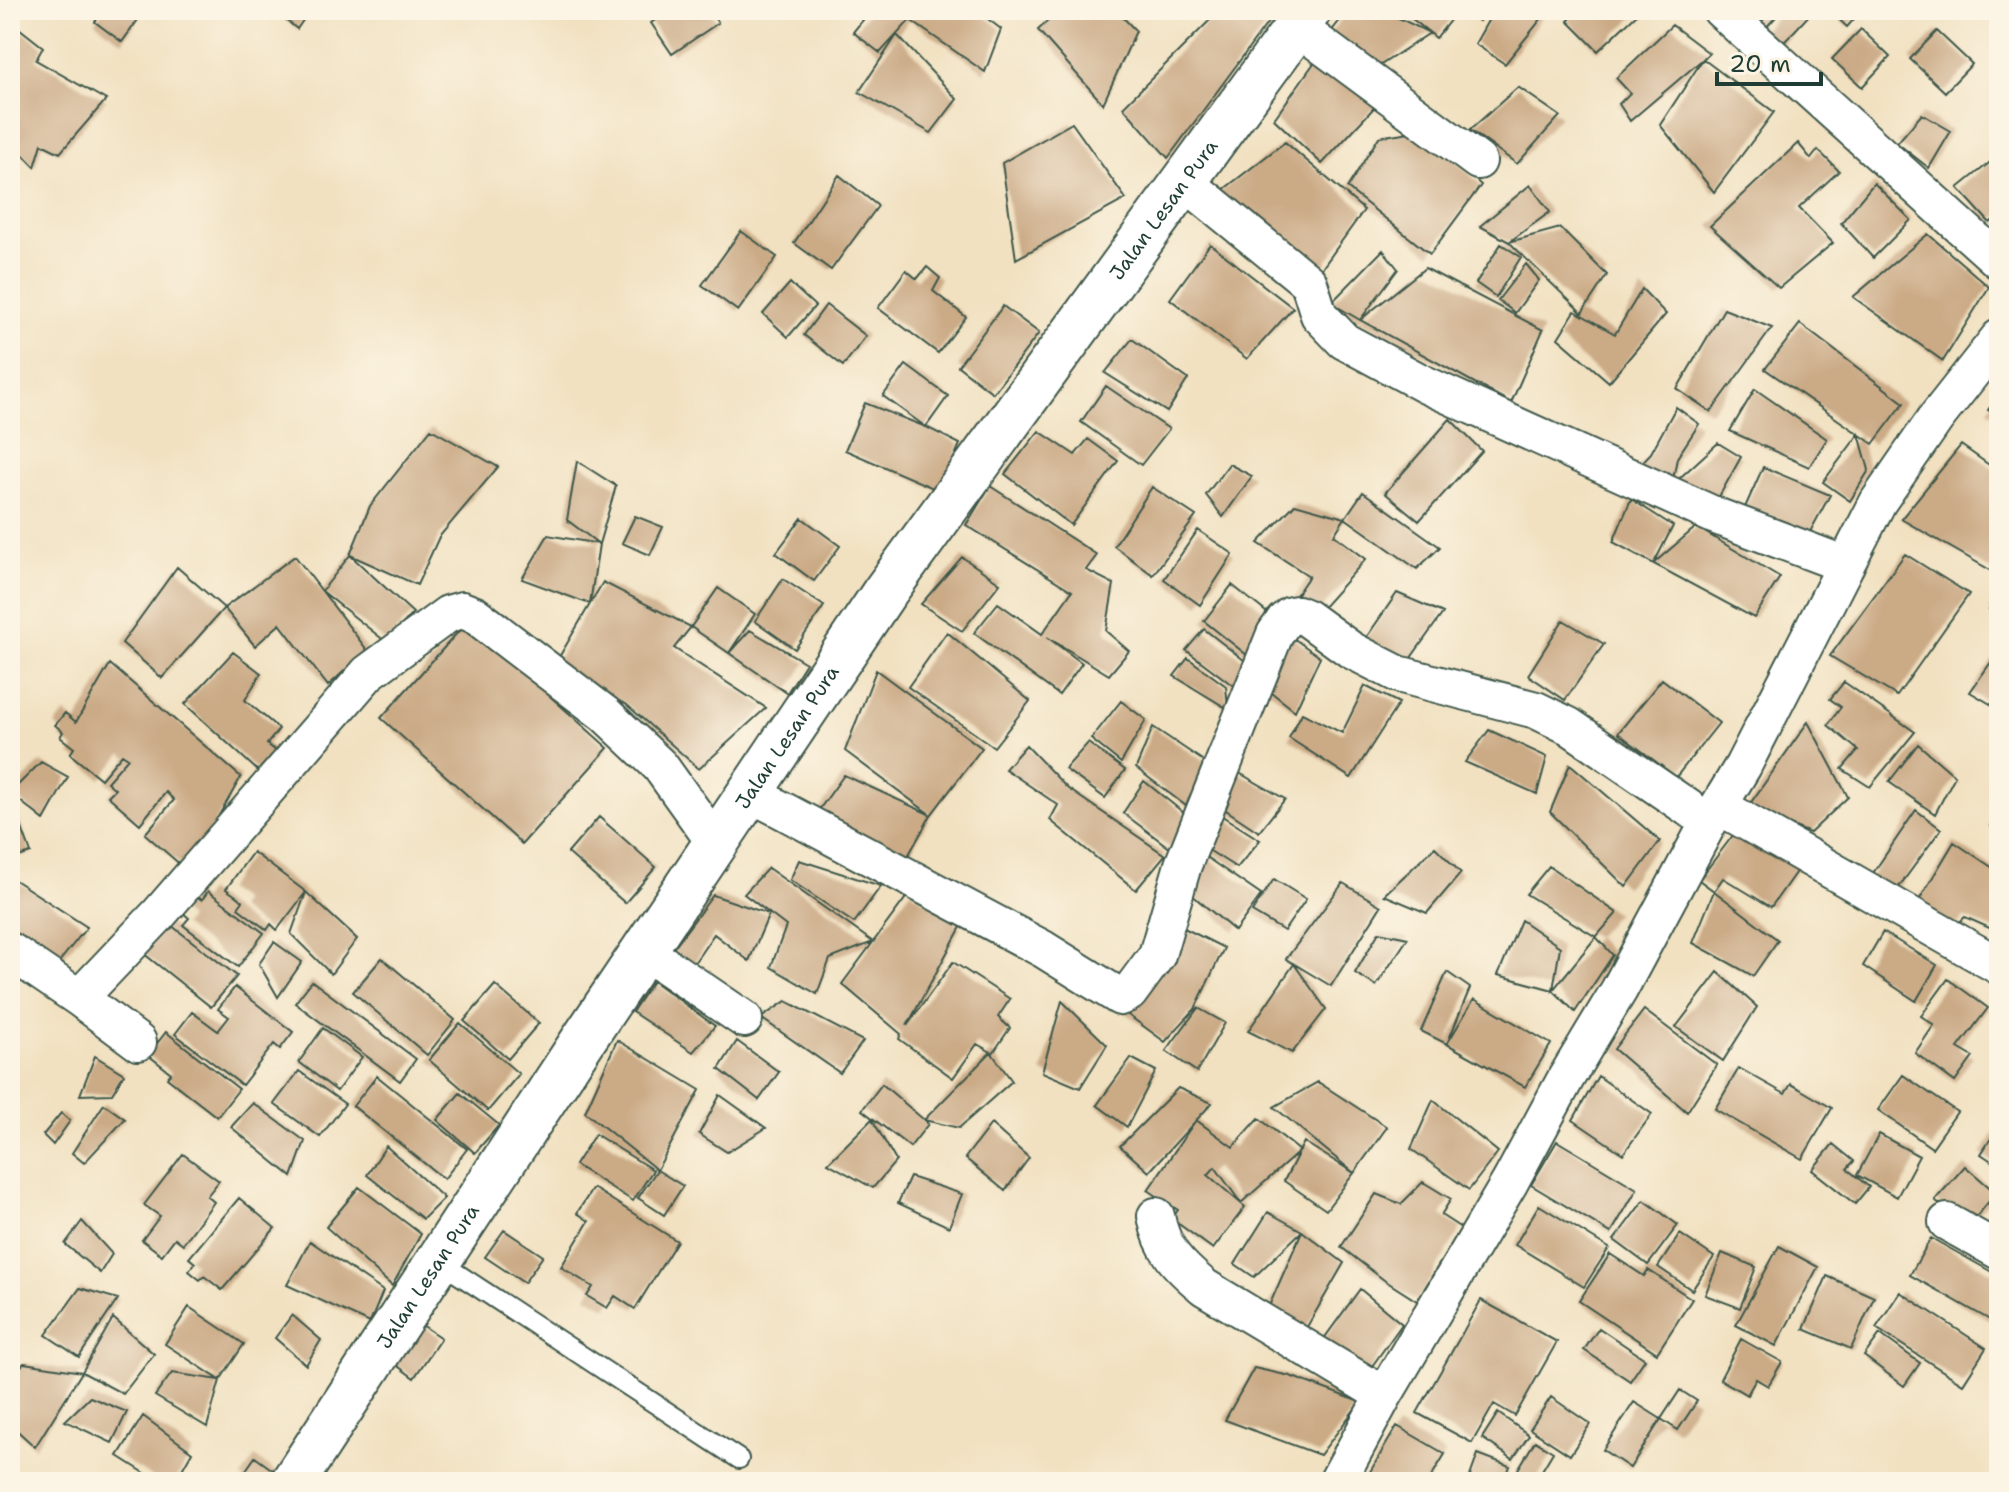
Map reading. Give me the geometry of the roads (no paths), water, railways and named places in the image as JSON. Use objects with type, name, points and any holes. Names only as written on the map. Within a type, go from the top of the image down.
[{"type":"street","points":[[1721,10],[1999,261]]},
{"type":"street","points":[[1303,18],[1478,161]]},
{"type":"street","name":"Jalan Lesan Pura","points":[[293,1482],[884,593],[1303,18]]},
{"type":"street","points":[[1184,181],[1309,283],[1319,315],[1344,341],[1424,384],[1690,505],[1846,565]]},
{"type":"street","points":[[1337,1482],[1384,1395],[1619,990],[1743,766],[1878,502],[1936,418],[1999,338]]},
{"type":"street","points":[[79,998],[158,915],[368,673],[448,614],[462,610],[475,615],[605,714],[660,766],[716,844]]},
{"type":"street","points":[[750,793],[1043,949],[1120,997],[1129,993],[1157,955],[1183,865],[1275,634],[1284,621],[1297,614],[1351,650],[1398,674],[1536,710],[1569,726],[1714,814],[1999,966]]},
{"type":"street","points":[[10,951],[138,1042]]},
{"type":"street","points":[[644,951],[744,1019]]},
{"type":"street","points":[[1156,1216],[1160,1240],[1184,1270],[1204,1287],[1384,1395]]},
{"type":"street","points":[[1947,1222],[1999,1251]]},
{"type":"lane","points":[[438,1261],[739,1459]]}]
